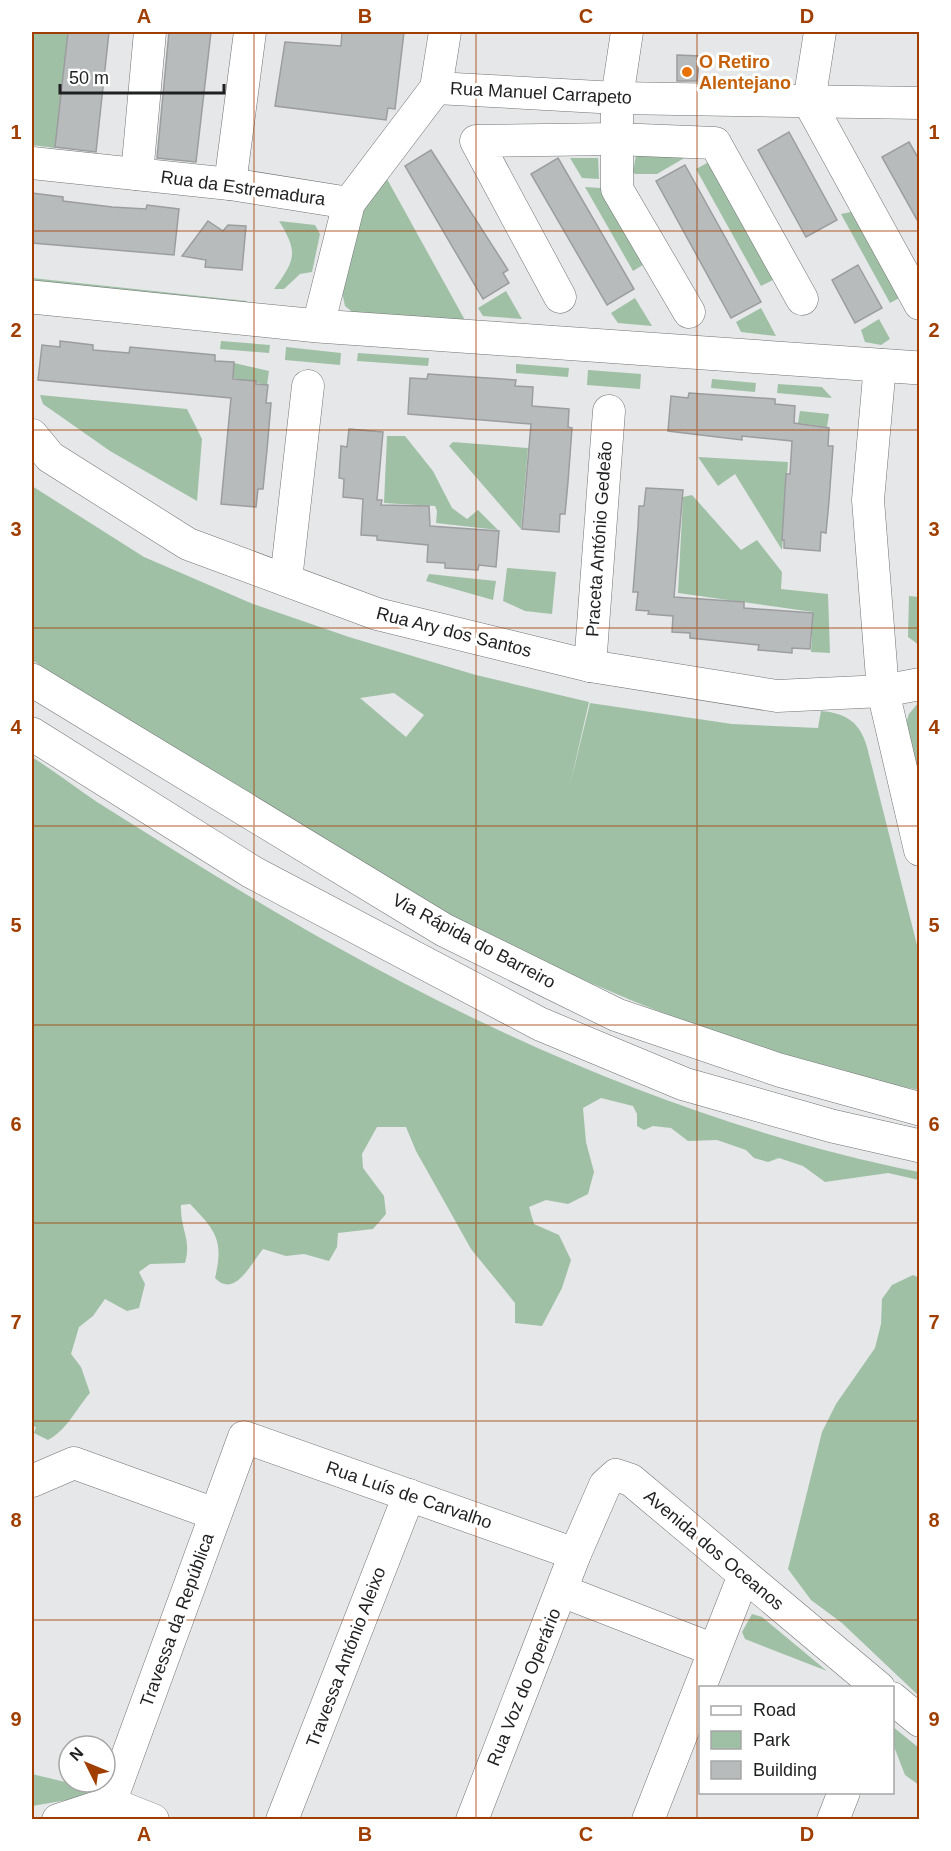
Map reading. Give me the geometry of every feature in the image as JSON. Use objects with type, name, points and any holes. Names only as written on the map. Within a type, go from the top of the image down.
[{"type":"main road","points":[[32,297],[318,326],[920,368]]},
{"type":"main road","name":"Via Rápida do Barreiro","points":[[32,680],[444,930],[617,1015],[778,1071],[920,1108]]},
{"type":"main road","points":[[32,734],[252,872],[540,1024],[684,1084],[832,1126],[920,1146]]},
{"type":"street","name":"Rua da Estremadura","points":[[137,174],[150,32]]},
{"type":"street","points":[[230,184],[250,32]]},
{"type":"street","points":[[436,88],[445,32]]},
{"type":"street","points":[[627,32],[616,98],[617,189],[689,312]]},
{"type":"street","points":[[820,32],[809,102],[920,304]]},
{"type":"street","name":"Rua Manuel Carrapeto","points":[[318,326],[349,203],[436,88],[616,98],[920,103]]},
{"type":"street","points":[[560,297],[476,141],[615,139],[715,143],[802,299]]},
{"type":"street","name":"Rua da Estremadura","points":[[32,163],[230,184],[349,203]]},
{"type":"street","points":[[880,365],[868,500],[883,691],[920,850]]},
{"type":"street","points":[[286,580],[308,386]]},
{"type":"street","name":"Praceta António Gedeão","points":[[590,666],[609,411]]},
{"type":"street","name":"Rua Ary dos Santos","points":[[32,435],[50,457],[188,544],[377,614],[590,666],[777,696],[883,691],[920,684]]},
{"type":"street","name":"Rua Luís de Carvalho","points":[[244,1437],[575,1554]]},
{"type":"street","name":"Travessa da República","points":[[110,1803],[244,1437]]},
{"type":"street","points":[[32,1482],[74,1463],[215,1514]]},
{"type":"street","name":"Avenida dos Oceanos","points":[[575,1554],[604,1485],[616,1474],[631,1480],[877,1686]]},
{"type":"street","name":"Travessa António Aleixo","points":[[282,1820],[409,1495]]},
{"type":"street","name":"Rua Voz do Operário","points":[[472,1820],[575,1554]]},
{"type":"street","points":[[700,1686],[744,1575]]},
{"type":"street","points":[[562,1591],[714,1650]]},
{"type":"street","points":[[648,1820],[699,1689]]},
{"type":"street","points":[[894,1700],[920,1721]]},
{"type":"street","points":[[833,1820],[843,1794]]},
{"type":"street","points":[[58,1820],[110,1803],[153,1820]]},
{"type":"green space","points":[[32,32],[68,32],[55,148],[32,145]]},
{"type":"green space","points":[[636,155],[686,157],[657,174],[635,174],[633,172]]},
{"type":"green space","points":[[570,158],[598,158],[599,179],[582,178]]},
{"type":"green space","points":[[709,162],[775,279],[761,286],[696,169]]},
{"type":"green space","points":[[387,179],[466,322],[356,315],[345,306],[342,292],[359,210]]},
{"type":"green space","points":[[585,187],[601,188],[646,263],[633,271]]},
{"type":"green space","points":[[856,211],[903,296],[890,303],[841,214]]},
{"type":"green space","points":[[279,221],[315,225],[320,234],[312,272],[300,274],[284,289],[274,289],[286,271],[292,256],[290,241]]},
{"type":"green space","points":[[32,278],[247,301],[246,306],[32,284]]},
{"type":"green space","points":[[506,291],[522,319],[483,316],[478,308]]},
{"type":"green space","points":[[635,298],[652,326],[618,323],[611,313]]},
{"type":"green space","points":[[761,308],[776,336],[741,332],[736,322]]},
{"type":"green space","points":[[879,319],[890,339],[881,345],[865,342],[861,330]]},
{"type":"green space","points":[[221,341],[270,345],[269,353],[220,349]]},
{"type":"green space","points":[[286,347],[341,353],[340,365],[285,360]]},
{"type":"green space","points":[[358,353],[429,358],[428,366],[357,361]]},
{"type":"green space","points":[[234,363],[269,371],[267,385],[233,378]]},
{"type":"green space","points":[[516,364],[569,368],[568,377],[516,373]]},
{"type":"green space","points":[[588,370],[641,374],[640,389],[587,385]]},
{"type":"green space","points":[[712,379],[756,383],[755,392],[711,388]]},
{"type":"green space","points":[[778,384],[822,387],[832,398],[777,393]]},
{"type":"green space","points":[[40,395],[187,409],[202,439],[197,501],[110,451],[43,404]]},
{"type":"green space","points":[[800,411],[829,414],[827,427],[798,423]]},
{"type":"green space","points":[[387,436],[405,436],[433,471],[452,508],[467,519],[478,510],[498,530],[436,523],[435,506],[384,503]]},
{"type":"green space","points":[[453,442],[528,448],[521,529],[449,446]]},
{"type":"green space","points":[[698,457],[788,462],[782,550],[735,474],[718,486]]},
{"type":"green space","points":[[32,486],[144,557],[253,604],[349,637],[476,675],[589,702],[570,785],[590,703],[732,724],[818,728],[821,711],[845,717],[856,725],[867,747],[919,953],[919,1090],[873,1079],[720,1034],[615,994],[514,947],[414,895],[317,839],[221,781],[32,660]],"holes":[[[394,693],[424,715],[406,737],[360,698]]]},
{"type":"green space","points":[[692,495],[741,550],[757,540],[782,572],[781,589],[828,594],[830,653],[811,652],[813,612],[678,593],[683,497]]},
{"type":"green space","points":[[507,568],[556,572],[552,614],[525,611],[503,601]]},
{"type":"green space","points":[[429,574],[496,581],[493,600],[426,581]]},
{"type":"green space","points":[[909,596],[919,597],[919,645],[908,637]]},
{"type":"green space","points":[[919,702],[919,786],[906,723],[909,714]]},
{"type":"green space","points":[[32,757],[97,802],[215,876],[404,984],[475,1019],[618,1082],[692,1109],[766,1133],[919,1172],[919,1180],[888,1173],[825,1182],[803,1166],[779,1158],[768,1162],[754,1158],[746,1150],[717,1140],[688,1141],[671,1128],[653,1126],[644,1130],[637,1126],[637,1114],[633,1106],[601,1098],[583,1108],[586,1142],[594,1172],[588,1194],[568,1204],[546,1200],[529,1207],[534,1224],[559,1235],[571,1260],[562,1288],[542,1326],[515,1323],[515,1303],[471,1249],[416,1151],[406,1127],[377,1127],[362,1154],[363,1168],[384,1196],[386,1214],[373,1229],[338,1233],[337,1247],[329,1261],[304,1254],[286,1256],[263,1249],[236,1282],[222,1283],[215,1278],[219,1254],[212,1229],[190,1204],[181,1205],[187,1241],[185,1263],[150,1264],[139,1272],[145,1284],[139,1308],[127,1311],[105,1299],[93,1316],[79,1327],[71,1354],[81,1367],[90,1393],[66,1425],[48,1440],[34,1433],[36,1427],[32,1426]]},
{"type":"green space","points":[[913,1275],[920,1278],[919,1696],[842,1623],[811,1600],[788,1569],[822,1432],[836,1404],[875,1348],[881,1324],[882,1299],[892,1285]]},
{"type":"green space","points":[[752,1614],[762,1617],[827,1671],[745,1639],[742,1632]]},
{"type":"green space","points":[[894,1728],[919,1748],[919,1785],[905,1775],[894,1747]]},
{"type":"green space","points":[[32,1774],[57,1780],[57,1794],[92,1794],[91,1796],[32,1806]]},
{"type":"building","points":[[68,32],[109,32],[96,152],[55,147]]},
{"type":"building","points":[[169,32],[211,32],[196,162],[157,158]]},
{"type":"building","points":[[342,32],[404,32],[395,109],[388,108],[386,120],[275,106],[285,42],[341,46]]},
{"type":"building","name":"O Retiro Alentejano","points":[[677,55],[700,56],[697,81],[677,81]]},
{"type":"building","points":[[789,132],[837,220],[806,237],[758,150]]},
{"type":"building","points":[[909,142],[920,161],[920,225],[882,157]]},
{"type":"building","points":[[431,150],[508,270],[503,273],[509,283],[483,299],[405,166]]},
{"type":"building","points":[[558,158],[634,289],[607,305],[531,174]]},
{"type":"building","points":[[685,165],[761,302],[731,318],[656,181]]},
{"type":"building","points":[[32,193],[63,197],[63,201],[112,207],[146,209],[147,205],[179,209],[174,255],[32,243]]},
{"type":"building","points":[[208,221],[223,231],[228,225],[246,226],[242,270],[205,267],[206,260],[182,256]]},
{"type":"building","points":[[858,265],[882,308],[855,323],[832,280]]},
{"type":"building","points":[[60,341],[93,345],[93,350],[129,353],[130,347],[215,355],[215,361],[234,362],[233,379],[256,381],[256,384],[268,385],[266,403],[271,403],[267,450],[263,489],[258,489],[256,507],[221,504],[231,398],[38,380],[42,345],[60,347]]},
{"type":"building","points":[[428,374],[516,380],[515,386],[533,387],[532,406],[569,409],[568,427],[572,428],[568,482],[565,514],[560,514],[559,532],[522,529],[531,424],[408,414],[410,378],[427,379]]},
{"type":"building","points":[[689,393],[775,399],[775,404],[795,406],[794,423],[829,428],[828,446],[833,446],[829,501],[826,533],[821,532],[820,551],[784,548],[784,540],[782,540],[786,474],[790,474],[792,441],[742,436],[742,440],[668,431],[671,396],[688,398]]},
{"type":"building","points":[[349,429],[383,432],[377,500],[382,500],[381,505],[429,506],[430,526],[499,531],[496,567],[479,565],[478,570],[445,568],[445,563],[427,562],[428,545],[377,540],[377,536],[361,535],[363,499],[343,497],[344,479],[339,478],[341,446],[347,447]]},
{"type":"building","points":[[646,488],[683,490],[674,597],[744,602],[744,608],[813,613],[810,649],[792,648],[792,653],[758,650],[759,645],[690,638],[690,633],[672,632],[673,616],[648,614],[649,611],[636,610],[638,592],[633,592],[639,506],[644,506]]},
{"type":"place","name":"O Retiro Alentejano","points":[[687,72]]}]
